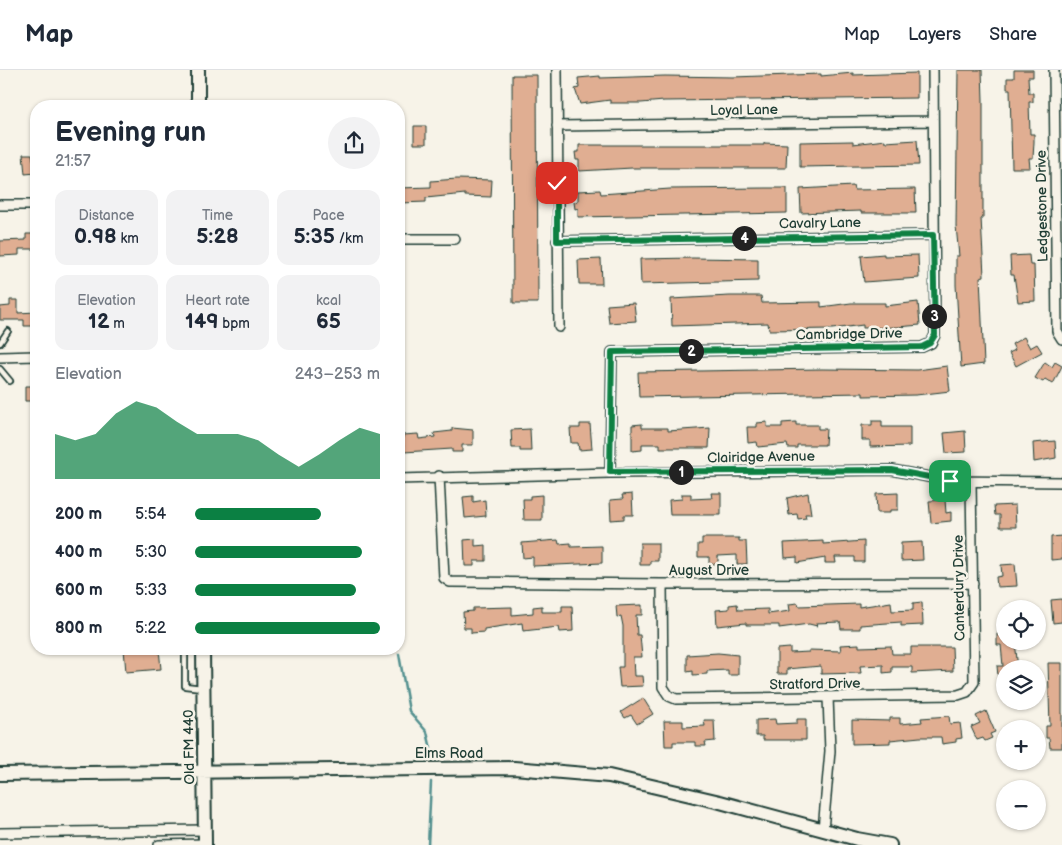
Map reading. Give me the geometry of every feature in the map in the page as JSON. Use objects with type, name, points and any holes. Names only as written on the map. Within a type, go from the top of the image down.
[{"type":"main road","points":[[198,70],[198,100]]},
{"type":"main road","name":"Old FM 440","points":[[203,655],[205,844]]},
{"type":"main road","name":"Elms Road","points":[[0,774],[204,770],[514,768],[609,776],[890,845]]},
{"type":"street","points":[[557,70],[559,327]]},
{"type":"street","name":"Cambridge Drive","points":[[610,472],[612,352],[922,347],[930,343],[935,335],[933,70]]},
{"type":"street","name":"Ledgestone Drive","points":[[1054,70],[1058,97],[1059,221],[1057,331],[1062,339]]},
{"type":"street","name":"Loyal Lane","points":[[557,126],[932,122]]},
{"type":"street","points":[[0,205],[30,205]]},
{"type":"street","name":"Cavalry Lane","points":[[557,241],[933,235]]},
{"type":"street","points":[[405,239],[455,239]]},
{"type":"street","points":[[0,357],[30,356]]},
{"type":"street","name":"Clairidge Avenue","points":[[405,479],[610,472],[892,470],[950,481],[1062,482]]},
{"type":"street","name":"August Drive","points":[[439,476],[446,580],[662,584],[973,583]]},
{"type":"street","name":"Canterdury Drive","points":[[967,692],[974,682],[972,482]]},
{"type":"street","name":"Stratford Drive","points":[[662,584],[663,687],[666,692],[676,699],[958,695],[967,692]]},
{"type":"street","points":[[823,830],[830,751],[828,698]]},
{"type":"street","points":[[0,833],[205,830]]},
{"type":"street","points":[[159,845],[205,844]]},
{"type":"lane","points":[[0,343],[8,331]]},
{"type":"lane","points":[[0,369],[10,381]]},
{"type":"lane","points":[[185,655],[185,686],[203,688]]},
{"type":"building","points":[[958,70],[982,70],[983,100],[983,218],[981,218],[984,276],[980,277],[984,364],[961,367],[956,285],[956,256],[959,256],[956,226]]},
{"type":"building","points":[[1014,70],[1033,70],[1033,77],[1028,77],[1029,93],[1033,93],[1033,102],[1029,102],[1030,134],[1034,134],[1033,158],[1029,158],[1030,168],[1012,168],[1010,89],[1007,89],[1007,78],[1014,78]]},
{"type":"building","points":[[853,73],[853,75],[917,73],[917,98],[664,101],[641,103],[610,103],[610,100],[580,104],[575,89],[579,88],[578,78],[600,76],[600,78],[665,76],[733,77],[821,74],[821,76]]},
{"type":"building","points":[[512,75],[537,75],[538,303],[513,303]]},
{"type":"building","points":[[414,126],[426,126],[426,144],[414,144]]},
{"type":"building","points":[[885,140],[885,142],[917,140],[919,165],[800,167],[800,142],[853,141],[853,144]]},
{"type":"building","points":[[764,143],[787,144],[786,168],[632,168],[579,171],[579,160],[576,160],[575,152],[579,152],[579,145],[764,145]]},
{"type":"building","points":[[23,154],[30,154],[30,174],[25,174]]},
{"type":"building","points":[[457,179],[492,180],[491,197],[465,196],[465,194],[426,198],[426,202],[405,203],[405,188],[431,187],[431,181]]},
{"type":"building","points":[[853,186],[854,190],[915,189],[916,213],[861,213],[861,211],[801,213],[800,189]]},
{"type":"building","points":[[787,188],[787,213],[578,217],[578,208],[575,209],[574,202],[578,201],[578,191],[600,190],[601,194],[670,189]]},
{"type":"building","points":[[26,234],[30,234],[30,249],[19,249],[19,255],[0,256],[0,241],[26,240]]},
{"type":"building","points":[[884,254],[884,256],[918,255],[919,278],[864,282],[861,256]]},
{"type":"building","points":[[1029,255],[1030,265],[1034,265],[1035,301],[1018,302],[1014,275],[1011,275],[1010,256]]},
{"type":"building","points":[[601,259],[602,284],[579,284],[578,260]]},
{"type":"building","points":[[640,259],[758,259],[758,281],[641,284]]},
{"type":"building","points":[[761,296],[762,303],[821,302],[821,307],[851,303],[885,303],[885,306],[918,302],[920,325],[863,328],[863,325],[832,329],[769,330],[768,323],[672,326],[671,299]]},
{"type":"building","points":[[10,300],[18,300],[18,313],[30,312],[30,326],[24,326],[24,320],[0,320],[0,307],[10,306]]},
{"type":"building","points":[[634,303],[636,321],[609,323],[607,305]]},
{"type":"building","points":[[1024,337],[1030,348],[1037,344],[1042,352],[1016,366],[1009,353],[1015,350],[1012,344]]},
{"type":"building","points":[[1045,362],[1052,367],[1055,362],[1062,366],[1053,384],[1045,379],[1043,382],[1035,378]]},
{"type":"building","points":[[947,366],[950,391],[916,395],[863,396],[863,393],[639,397],[638,372],[822,369],[917,370]]},
{"type":"building","points":[[25,386],[30,386],[30,401],[25,401]]},
{"type":"building","points":[[872,421],[882,421],[882,427],[910,427],[910,446],[870,447],[870,440],[862,440],[862,425],[872,425]]},
{"type":"building","points":[[767,422],[767,427],[782,427],[782,423],[796,422],[796,425],[818,425],[818,429],[826,429],[825,445],[797,445],[797,448],[788,448],[787,444],[758,447],[757,442],[748,443],[747,427],[757,427],[757,423]]},
{"type":"building","points":[[580,424],[590,424],[592,449],[579,450],[578,443],[571,443],[570,428],[580,428]]},
{"type":"building","points":[[642,424],[642,428],[668,428],[668,431],[710,428],[709,448],[660,448],[660,444],[642,444],[642,450],[632,451],[632,425]]},
{"type":"building","points":[[452,428],[473,430],[473,445],[462,445],[462,452],[452,452],[452,449],[405,452],[405,435],[418,434],[419,439],[435,437],[434,433],[452,431]]},
{"type":"building","points":[[530,429],[531,451],[520,451],[520,448],[512,448],[511,430]]},
{"type":"building","points":[[965,431],[966,452],[946,453],[944,433]]},
{"type":"building","points":[[1055,441],[1056,458],[1034,462],[1033,443]]},
{"type":"building","points":[[711,493],[721,493],[721,515],[670,515],[669,500],[682,499],[682,494],[691,494],[691,499],[712,498]]},
{"type":"building","points":[[808,493],[811,514],[805,514],[806,518],[798,519],[797,514],[789,515],[787,498]]},
{"type":"building","points":[[898,493],[898,510],[890,510],[890,513],[877,513],[876,494]]},
{"type":"building","points":[[632,494],[633,515],[624,515],[624,519],[611,520],[610,500],[623,499],[622,495]]},
{"type":"building","points":[[542,495],[542,520],[524,520],[523,499]]},
{"type":"building","points":[[473,496],[473,502],[485,500],[486,516],[465,518],[463,497]]},
{"type":"building","points":[[945,500],[946,513],[951,512],[951,521],[931,523],[929,501]]},
{"type":"building","points":[[1015,505],[1016,527],[1000,527],[1000,515],[995,515],[994,506]]},
{"type":"building","points":[[1062,536],[1062,559],[1051,560],[1051,537]]},
{"type":"building","points":[[702,538],[739,538],[739,541],[746,541],[747,564],[737,564],[737,555],[718,556],[718,564],[709,564],[709,557],[698,557],[698,544],[702,544]]},
{"type":"building","points":[[475,539],[475,546],[486,545],[486,561],[474,561],[474,566],[465,566],[464,540]]},
{"type":"building","points":[[558,540],[559,544],[571,543],[571,547],[602,546],[602,563],[533,566],[533,557],[523,558],[522,543]]},
{"type":"building","points":[[823,541],[823,544],[864,541],[864,562],[855,562],[855,557],[835,557],[836,563],[825,563],[825,558],[797,563],[797,557],[785,558],[784,543]]},
{"type":"building","points":[[922,542],[923,560],[901,561],[901,543]]},
{"type":"building","points":[[640,543],[658,543],[658,561],[650,561],[650,565],[640,565]]},
{"type":"building","points":[[1015,564],[1017,586],[997,587],[996,577],[1002,576],[1001,565]]},
{"type":"building","points":[[1062,599],[1062,622],[1053,623],[1051,600]]},
{"type":"building","points":[[891,602],[892,611],[913,610],[913,603],[922,602],[923,625],[901,626],[901,622],[860,625],[860,629],[841,629],[840,622],[816,623],[817,626],[809,624],[779,628],[779,625],[746,625],[746,623],[717,626],[716,610],[729,609],[729,605],[737,604],[738,610],[768,609],[768,614],[790,611],[789,604],[798,603],[799,606],[859,604],[859,607]]},
{"type":"building","points":[[642,605],[642,615],[636,615],[637,635],[640,635],[642,657],[633,657],[634,676],[642,676],[643,686],[620,687],[618,667],[623,667],[623,626],[621,616],[617,617],[616,606]]},
{"type":"building","points":[[542,606],[542,612],[562,612],[562,606],[572,606],[573,631],[560,632],[559,627],[523,631],[522,623],[484,629],[484,632],[471,633],[471,628],[464,628],[463,612],[473,611],[473,608],[512,607],[512,615],[533,613],[533,607]]},
{"type":"building","points":[[859,644],[859,647],[891,646],[892,654],[911,654],[911,647],[952,647],[953,671],[912,673],[912,667],[892,667],[892,672],[883,673],[883,665],[860,666],[861,673],[821,674],[821,666],[787,669],[787,674],[777,674],[777,649],[790,648],[790,653],[809,652],[809,650],[841,651],[840,645]]},
{"type":"building","points":[[1001,650],[1016,650],[1017,660],[1002,660]]},
{"type":"building","points":[[718,653],[738,655],[738,675],[728,675],[728,670],[707,671],[707,674],[693,675],[693,671],[687,672],[687,655]]},
{"type":"building","points":[[125,655],[160,655],[161,669],[126,672]]},
{"type":"building","points":[[1048,663],[1062,663],[1062,748],[1050,748],[1049,738],[1046,738],[1046,726],[1050,726]]},
{"type":"building","points":[[643,698],[653,714],[637,724],[631,715],[625,718],[621,712]]},
{"type":"building","points":[[986,711],[995,732],[990,734],[992,738],[985,741],[983,738],[977,740],[971,727],[980,723],[976,716]]},
{"type":"building","points":[[949,716],[950,724],[960,723],[962,738],[956,739],[956,742],[942,744],[941,737],[920,737],[890,740],[890,743],[852,744],[852,720],[890,721],[890,718],[900,718],[900,724],[922,722],[921,718]]},
{"type":"building","points":[[775,719],[776,724],[797,723],[797,719],[806,719],[806,740],[763,740],[763,736],[756,736],[756,720]]},
{"type":"building","points":[[704,720],[714,720],[715,741],[705,742],[706,746],[695,746],[695,742],[673,742],[673,746],[665,746],[664,721],[683,721],[683,727],[705,726]]},
{"type":"waterway","points":[[399,655],[409,711],[427,732],[431,749]]},
{"type":"waterway","points":[[428,845],[431,782]]},
{"type":"route","points":[[557,183],[557,241],[933,235],[935,335],[930,343],[922,347],[612,352],[610,472],[892,470],[911,472],[950,481]]}]
